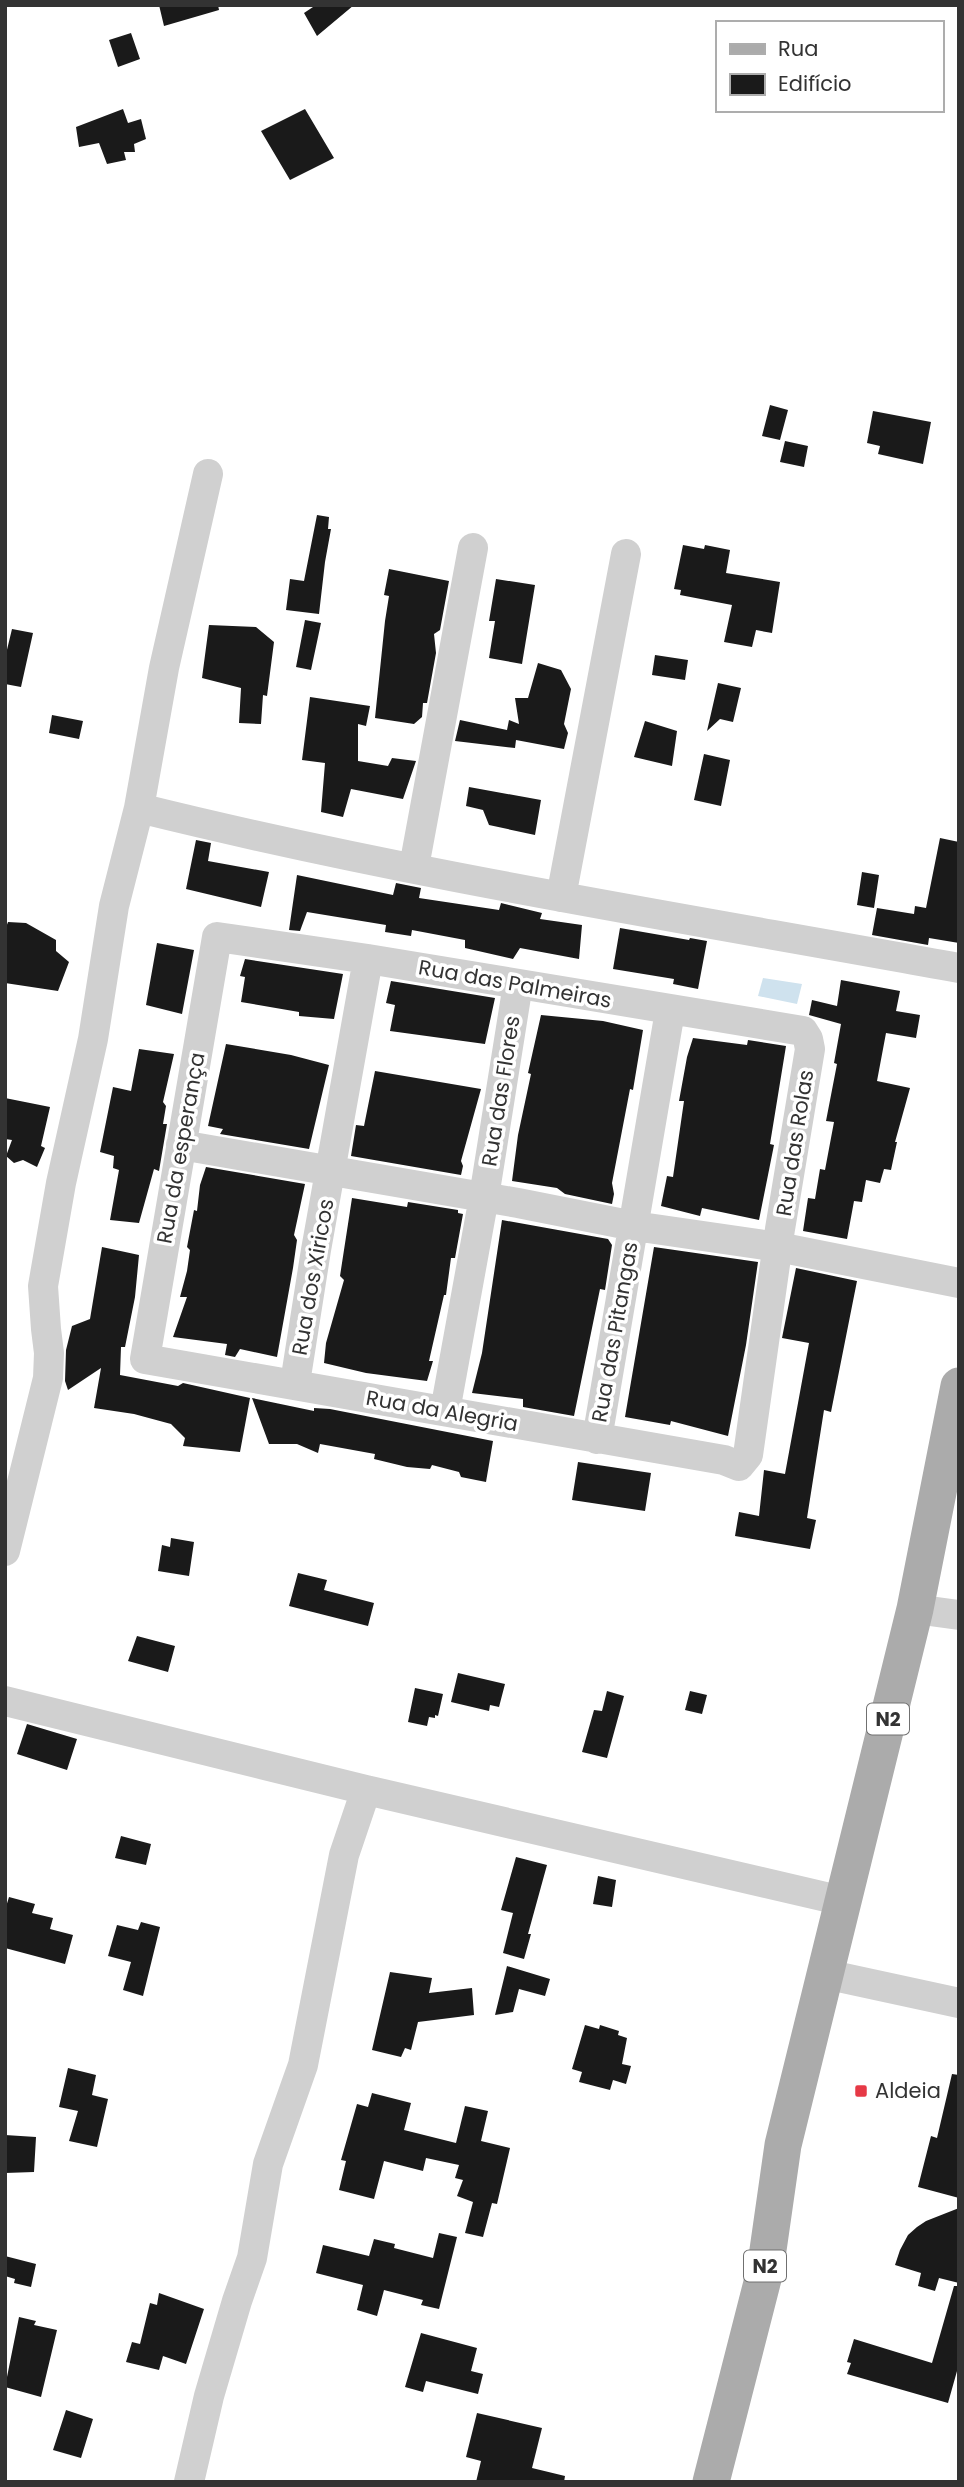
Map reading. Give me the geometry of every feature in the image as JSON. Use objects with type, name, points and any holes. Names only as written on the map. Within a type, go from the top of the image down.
[{"type":"main road","name":"N2","points":[[711,2482],[765,2271],[783,2145],[915,1609],[959,1386]]},
{"type":"street","points":[[5,1551],[48,1378],[50,1353],[43,1286],[61,1183],[93,1040],[114,905],[139,808],[164,668],[208,474]]},
{"type":"street","points":[[414,867],[473,548]]},
{"type":"street","points":[[561,897],[626,554]]},
{"type":"street","points":[[139,808],[267,840],[561,897],[959,968]]},
{"type":"street","name":"Rua das Palmeiras","points":[[217,937],[368,959],[803,1031],[808,1040]]},
{"type":"street","name":"Rua da esperança","points":[[145,1359],[217,937]]},
{"type":"street","name":"Rua dos Xiricos","points":[[295,1383],[368,959]]},
{"type":"street","name":"Rua das Flores","points":[[446,1411],[518,984]]},
{"type":"street","name":"Rua das Pitangas","points":[[597,1439],[670,1011]]},
{"type":"street","name":"Rua das Rolas","points":[[739,1465],[748,1455],[810,1049],[808,1040]]},
{"type":"street","points":[[181,1145],[484,1197],[634,1226],[778,1247],[959,1283]]},
{"type":"street","name":"Rua da Alegria","points":[[145,1359],[295,1383],[724,1460],[739,1465]]},
{"type":"street","points":[[915,1609],[959,1615]]},
{"type":"street","points":[[5,1701],[366,1790],[843,1900]]},
{"type":"street","points":[[189,2482],[213,2384],[252,2258],[268,2164],[303,2065],[344,1855],[366,1790]]},
{"type":"street","points":[[825,1974],[959,2003]]},
{"type":"water","points":[[763,978],[802,984],[797,1004],[758,996]]},
{"type":"building","points":[[159,5],[218,5],[219,10],[164,26]]},
{"type":"building","points":[[316,5],[354,5],[317,36],[304,13]]},
{"type":"building","points":[[131,33],[140,59],[118,67],[109,40]]},
{"type":"building","points":[[123,109],[128,123],[141,119],[146,139],[134,144],[135,152],[124,152],[126,160],[107,164],[99,143],[79,147],[76,127]]},
{"type":"building","points":[[305,109],[334,158],[290,180],[261,131]]},
{"type":"building","points":[[770,405],[788,410],[780,440],[762,436]]},
{"type":"building","points":[[873,411],[931,422],[923,464],[878,454],[880,446],[867,443]]},
{"type":"building","points":[[785,441],[808,446],[804,467],[780,462]]},
{"type":"building","points":[[317,515],[329,517],[328,529],[331,529],[319,614],[286,610],[290,579],[304,581]]},
{"type":"building","points":[[683,545],[704,549],[705,545],[730,550],[726,573],[780,582],[772,633],[756,630],[752,647],[724,642],[732,605],[680,595],[681,590],[674,589]]},
{"type":"building","points":[[389,569],[449,581],[440,630],[434,634],[436,653],[427,703],[423,703],[422,717],[414,724],[375,718],[389,596],[384,595]]},
{"type":"building","points":[[496,579],[535,585],[522,664],[489,658],[495,621],[489,621]]},
{"type":"building","points":[[305,620],[321,623],[311,670],[296,667]]},
{"type":"building","points":[[209,625],[256,627],[274,642],[267,696],[263,695],[261,724],[239,723],[241,688],[202,678]]},
{"type":"building","points":[[12,629],[33,633],[21,687],[5,684],[5,658]]},
{"type":"building","points":[[655,655],[688,660],[685,680],[652,675]]},
{"type":"building","points":[[538,663],[561,670],[571,689],[564,724],[568,733],[564,749],[516,740],[515,748],[455,741],[460,720],[507,730],[509,720],[519,724],[515,698],[528,698]]},
{"type":"building","points":[[718,683],[741,688],[733,722],[720,719],[707,731]]},
{"type":"building","points":[[310,697],[370,706],[366,726],[358,724],[358,761],[388,766],[392,758],[416,761],[403,799],[351,789],[343,817],[321,812],[325,763],[302,760]]},
{"type":"building","points":[[52,715],[83,721],[79,739],[49,733]]},
{"type":"building","points":[[645,721],[677,731],[672,766],[634,757]]},
{"type":"building","points":[[704,754],[730,760],[721,806],[694,800]]},
{"type":"building","points":[[469,787],[541,800],[535,835],[489,825],[483,810],[466,806]]},
{"type":"building","points":[[940,838],[959,842],[959,943],[929,938],[928,945],[872,935],[877,908],[914,914],[915,906],[926,908]]},
{"type":"building","points":[[196,840],[211,843],[208,861],[269,872],[261,907],[186,889]]},
{"type":"building","points":[[862,872],[879,875],[874,908],[857,905]]},
{"type":"building","points":[[297,875],[393,895],[396,883],[421,888],[419,898],[499,910],[501,903],[542,913],[540,919],[582,925],[579,959],[520,948],[513,959],[465,948],[465,940],[412,930],[411,936],[385,932],[386,925],[307,912],[300,931],[289,930]]},
{"type":"building","points":[[8,922],[26,923],[56,940],[56,951],[69,962],[58,991],[5,983],[5,930]]},
{"type":"building","points":[[620,928],[707,941],[698,989],[673,984],[674,979],[613,969]]},
{"type":"building","points":[[157,943],[194,950],[182,1014],[146,1005]]},
{"type":"building","points":[[245,959],[343,974],[334,1019],[299,1016],[299,1012],[241,1002],[245,977],[240,976]]},
{"type":"building","points":[[841,980],[900,991],[896,1011],[920,1015],[916,1038],[886,1033],[877,1081],[910,1088],[895,1142],[891,1170],[884,1169],[880,1183],[866,1180],[862,1202],[854,1201],[847,1239],[803,1231],[808,1198],[815,1199],[820,1169],[825,1170],[834,1122],[826,1121],[837,1064],[834,1063],[841,1024],[809,1015],[812,1000],[837,1006]]},
{"type":"building","points":[[391,981],[495,998],[485,1044],[390,1031],[395,1005],[386,1003]]},
{"type":"building","points":[[541,1015],[603,1021],[643,1030],[633,1090],[630,1089],[612,1183],[612,1204],[565,1194],[557,1188],[512,1181],[518,1135],[531,1074],[528,1073]]},
{"type":"building","points":[[693,1038],[747,1045],[748,1040],[786,1046],[770,1144],[774,1145],[759,1220],[702,1208],[700,1216],[661,1206],[667,1176],[673,1177],[684,1101],[679,1101]]},
{"type":"building","points":[[226,1044],[291,1055],[329,1065],[309,1149],[220,1134],[223,1129],[208,1126]]},
{"type":"building","points":[[139,1049],[174,1054],[163,1102],[166,1106],[163,1124],[167,1124],[159,1171],[154,1169],[139,1223],[110,1220],[119,1170],[113,1168],[114,1156],[100,1152],[113,1087],[131,1091]]},
{"type":"building","points":[[375,1071],[481,1089],[461,1161],[461,1175],[351,1156],[356,1125],[364,1126]]},
{"type":"building","points":[[5,1098],[50,1107],[41,1146],[45,1148],[37,1167],[23,1160],[14,1163],[6,1156],[12,1140],[5,1139]]},
{"type":"building","points":[[206,1167],[305,1184],[294,1235],[297,1240],[277,1357],[240,1349],[235,1357],[225,1355],[227,1344],[173,1337],[187,1297],[180,1297],[190,1250],[187,1247]]},
{"type":"building","points":[[352,1198],[407,1207],[408,1202],[458,1210],[458,1213],[463,1214],[455,1258],[451,1258],[446,1295],[429,1361],[433,1361],[427,1381],[366,1373],[324,1363],[326,1343],[344,1280],[340,1276]]},
{"type":"building","points":[[502,1220],[608,1239],[612,1245],[605,1290],[600,1289],[574,1416],[523,1407],[523,1399],[472,1393],[482,1353]]},
{"type":"building","points":[[102,1247],[139,1255],[135,1297],[125,1347],[121,1347],[120,1375],[178,1386],[183,1383],[250,1398],[240,1452],[183,1446],[185,1438],[171,1424],[134,1414],[94,1408],[101,1368],[68,1390],[65,1381],[66,1350],[72,1326],[90,1319]]},
{"type":"building","points":[[654,1247],[758,1262],[746,1345],[728,1436],[671,1421],[670,1425],[625,1417]]},
{"type":"building","points":[[796,1268],[857,1281],[831,1412],[824,1410],[807,1518],[816,1520],[810,1549],[735,1536],[739,1512],[759,1516],[764,1470],[785,1474],[809,1343],[782,1338]]},
{"type":"building","points":[[252,1398],[314,1411],[314,1408],[330,1409],[493,1441],[486,1482],[461,1477],[459,1472],[432,1465],[430,1469],[407,1467],[374,1459],[375,1454],[320,1444],[318,1453],[297,1444],[269,1444]]},
{"type":"building","points":[[578,1462],[651,1473],[645,1511],[572,1500]]},
{"type":"building","points":[[171,1538],[194,1542],[189,1576],[158,1571],[162,1545],[170,1547]]},
{"type":"building","points":[[298,1573],[327,1580],[324,1590],[374,1603],[368,1626],[289,1606]]},
{"type":"building","points":[[137,1636],[175,1646],[168,1672],[128,1661]]},
{"type":"building","points":[[458,1673],[505,1684],[499,1707],[490,1705],[489,1711],[451,1702]]},
{"type":"building","points":[[415,1688],[443,1694],[438,1716],[429,1717],[427,1726],[408,1722]]},
{"type":"building","points":[[607,1691],[624,1696],[607,1758],[582,1752],[594,1710],[602,1711]]},
{"type":"building","points":[[690,1691],[707,1695],[702,1714],[685,1710]]},
{"type":"building","points":[[27,1724],[77,1739],[67,1770],[17,1754]]},
{"type":"building","points":[[121,1836],[151,1844],[146,1865],[115,1858]]},
{"type":"building","points":[[516,1857],[547,1865],[524,1959],[503,1953],[513,1913],[501,1910]]},
{"type":"building","points":[[598,1876],[616,1880],[612,1907],[593,1904]]},
{"type":"building","points":[[9,1897],[35,1904],[32,1913],[53,1918],[50,1929],[73,1935],[65,1964],[5,1948],[5,1910]]},
{"type":"building","points":[[141,1922],[160,1927],[143,1996],[123,1990],[131,1962],[108,1956],[117,1925],[138,1930]]},
{"type":"building","points":[[507,1966],[550,1979],[545,1996],[519,1989],[513,2012],[495,2015]]},
{"type":"building","points":[[390,1972],[432,1978],[429,1993],[472,1988],[474,2015],[418,2022],[411,2050],[405,2048],[401,2057],[372,2050]]},
{"type":"building","points":[[585,2025],[599,2029],[600,2025],[619,2031],[618,2035],[627,2038],[622,2064],[631,2066],[626,2084],[613,2080],[610,2090],[579,2082],[582,2072],[572,2069]]},
{"type":"building","points":[[68,2068],[96,2075],[92,2095],[108,2099],[97,2147],[69,2141],[78,2111],[59,2107]]},
{"type":"building","points":[[952,2074],[959,2075],[959,2198],[918,2187],[931,2136],[937,2138]]},
{"type":"building","points":[[372,2093],[411,2103],[404,2130],[456,2143],[465,2106],[488,2111],[481,2141],[510,2148],[497,2204],[492,2203],[483,2237],[465,2233],[473,2202],[457,2196],[463,2180],[455,2178],[459,2165],[426,2158],[423,2171],[384,2161],[374,2199],[339,2190],[346,2161],[341,2160],[357,2104],[368,2107]]},
{"type":"building","points":[[5,2135],[36,2137],[34,2172],[5,2173]]},
{"type":"building","points":[[959,2208],[959,2283],[939,2278],[935,2291],[918,2286],[921,2273],[895,2265],[900,2250],[908,2235],[917,2227]]},
{"type":"building","points":[[439,2233],[457,2237],[439,2309],[421,2305],[423,2300],[384,2290],[377,2316],[357,2310],[363,2285],[316,2273],[323,2245],[369,2256],[374,2239],[395,2244],[394,2248],[433,2258]]},
{"type":"building","points":[[5,2256],[36,2264],[31,2287],[14,2283],[15,2279],[5,2276]]},
{"type":"building","points":[[954,2286],[959,2286],[959,2364],[948,2403],[847,2374],[851,2363],[847,2362],[854,2339],[932,2363]]},
{"type":"building","points":[[159,2293],[204,2309],[186,2364],[163,2356],[159,2370],[126,2362],[132,2342],[140,2344],[150,2303],[157,2305]]},
{"type":"building","points":[[19,2317],[36,2321],[34,2325],[57,2330],[41,2397],[5,2387]]},
{"type":"building","points":[[421,2333],[477,2348],[471,2371],[483,2374],[478,2394],[426,2381],[423,2392],[405,2387]]},
{"type":"building","points":[[66,2410],[93,2419],[81,2458],[53,2450]]},
{"type":"building","points":[[477,2413],[542,2428],[532,2468],[565,2476],[564,2482],[476,2482],[481,2461],[466,2457]]},
{"type":"place","name":"Aldeia","points":[[861,2091]]}]
